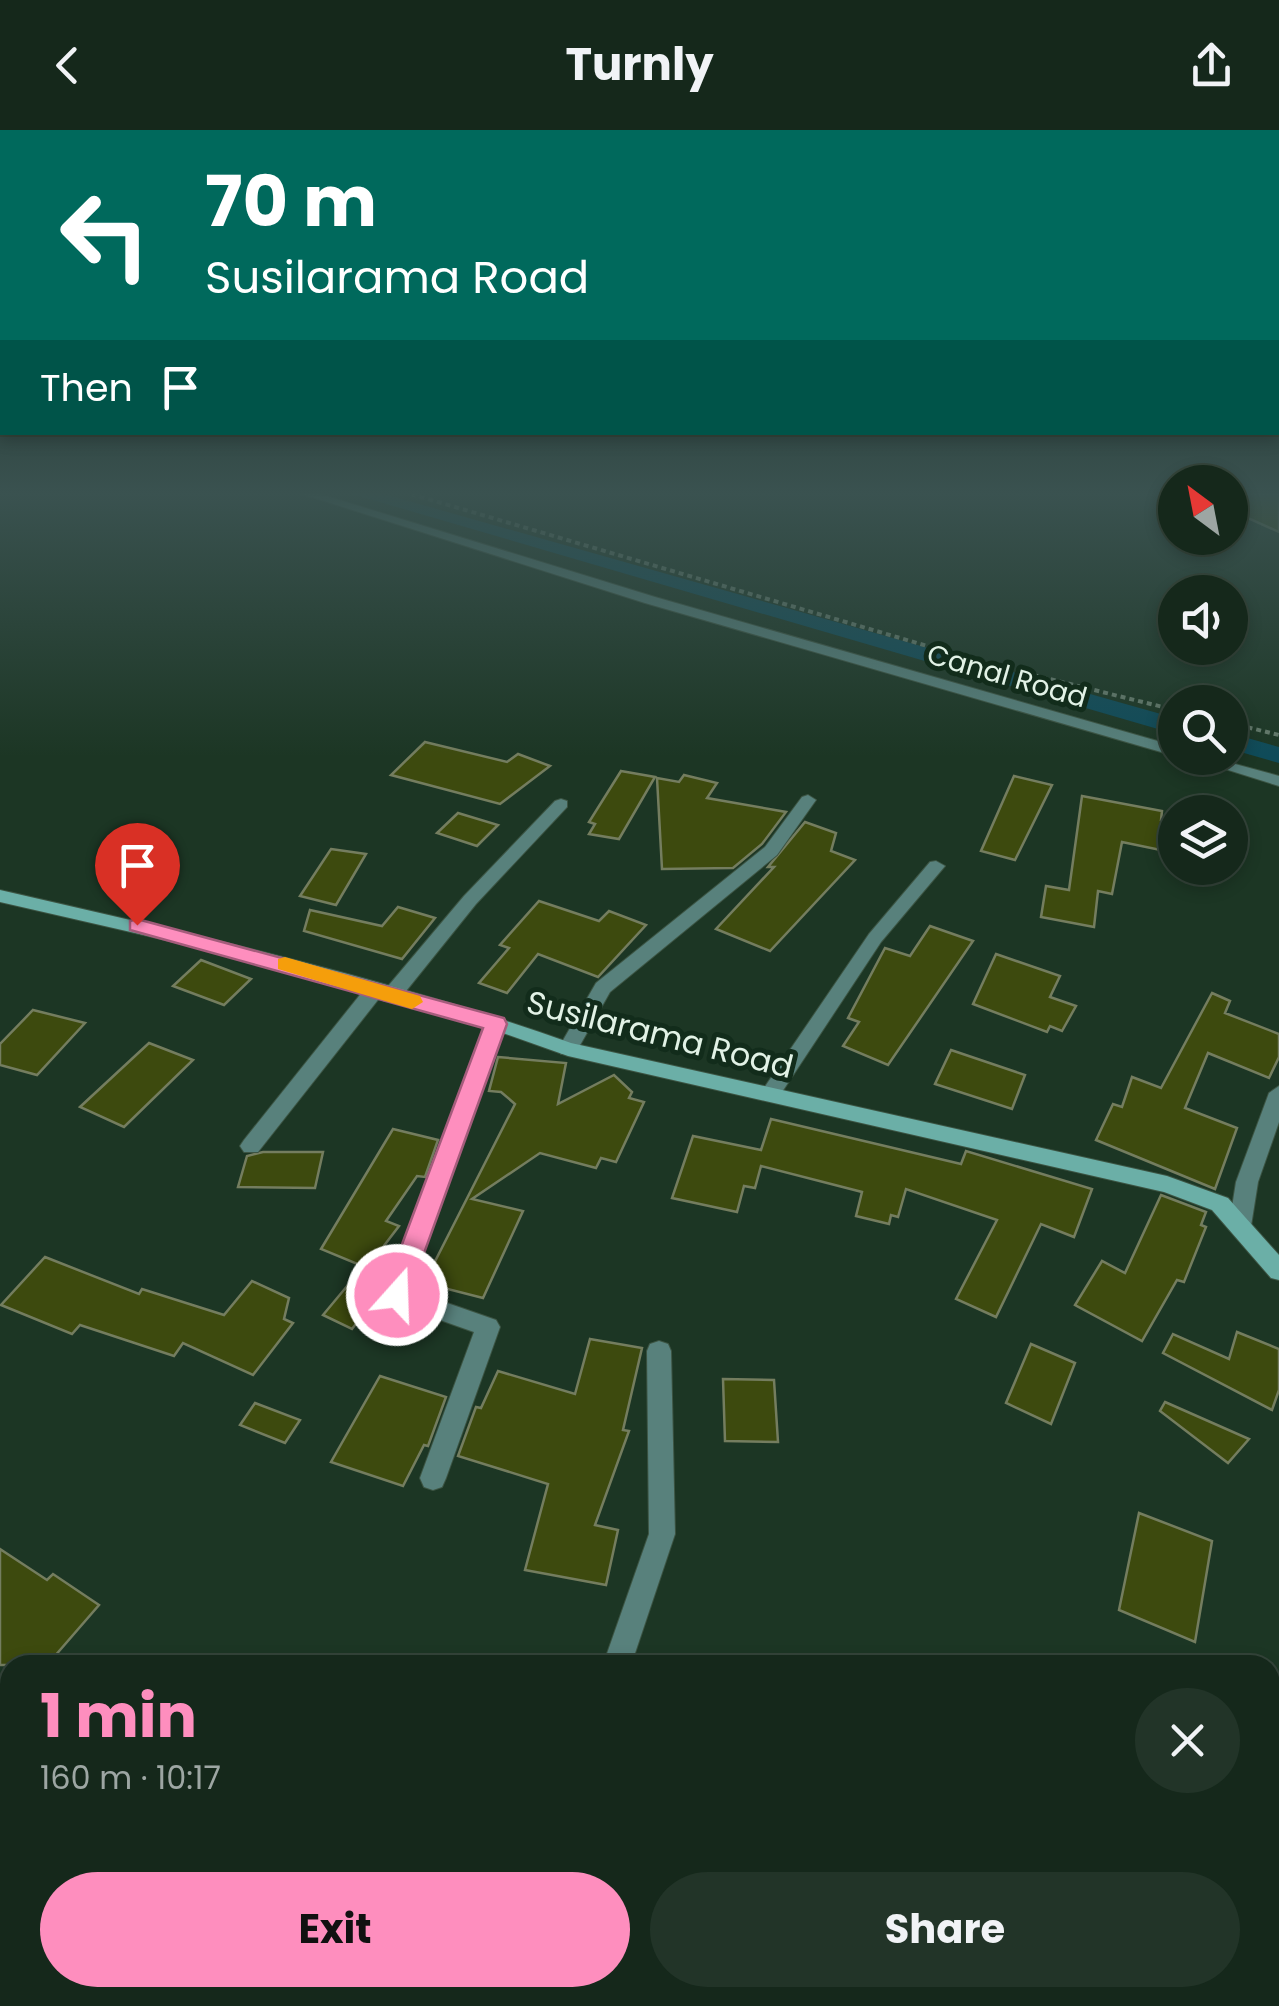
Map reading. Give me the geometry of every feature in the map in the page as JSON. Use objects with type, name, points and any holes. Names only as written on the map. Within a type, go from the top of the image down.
[{"type":"street","name":"Canal Road","points":[[590,582],[1158,746]]},
{"type":"street","points":[[1248,772],[1279,781]]},
{"type":"street","points":[[568,1049],[602,988],[770,851],[808,800]]},
{"type":"street","points":[[252,1146],[383,994],[561,804]]},
{"type":"street","points":[[772,1092],[876,938],[936,866]]},
{"type":"street","name":"Susilarama Road","points":[[0,896],[245,952],[496,1024],[568,1049],[1167,1184],[1220,1204],[1279,1271]]},
{"type":"street","points":[[432,1478],[488,1327],[397,1295],[496,1024]]},
{"type":"street","points":[[1240,1226],[1247,1182],[1279,1093]]},
{"type":"street","points":[[620,1655],[662,1534],[659,1351]]},
{"type":"path","points":[[707,582],[986,664],[1158,706]]},
{"type":"path","points":[[1248,727],[1279,735]]},
{"type":"building","points":[[425,742],[507,762],[518,754],[550,766],[500,804],[391,775]]},
{"type":"building","points":[[621,771],[655,777],[619,839],[589,834],[595,824],[589,822]]},
{"type":"building","points":[[684,775],[717,783],[707,798],[786,812],[762,844],[733,868],[662,869],[657,778],[679,782]]},
{"type":"building","points":[[1014,776],[1052,785],[1015,860],[981,851]]},
{"type":"building","points":[[1082,796],[1158,810],[1158,849],[1122,842],[1112,894],[1098,891],[1094,927],[1041,917],[1046,886],[1069,890]]},
{"type":"building","points":[[458,813],[498,825],[477,846],[437,833]]},
{"type":"building","points":[[805,822],[836,833],[831,851],[855,860],[770,951],[716,929],[774,867],[768,867]]},
{"type":"building","points":[[331,849],[366,854],[336,905],[300,896]]},
{"type":"building","points":[[539,901],[599,921],[609,911],[646,925],[598,977],[538,954],[507,993],[479,983],[509,948],[500,945]]},
{"type":"building","points":[[398,907],[435,918],[402,959],[304,931],[310,910],[382,926]]},
{"type":"building","points":[[930,926],[973,941],[888,1065],[843,1046],[859,1022],[848,1018],[885,948],[910,956]]},
{"type":"building","points":[[996,954],[1060,976],[1050,997],[1076,1006],[1062,1031],[1050,1026],[1047,1032],[973,1004]]},
{"type":"building","points":[[201,960],[251,979],[224,1005],[173,986]]},
{"type":"building","points":[[1212,993],[1230,1001],[1225,1013],[1279,1034],[1279,1057],[1269,1078],[1208,1053],[1185,1108],[1237,1128],[1215,1189],[1096,1140],[1113,1104],[1122,1107],[1132,1077],[1161,1088]]},
{"type":"building","points":[[33,1010],[85,1023],[37,1075],[0,1065],[0,1044]]},
{"type":"building","points":[[149,1043],[193,1060],[124,1127],[80,1107]]},
{"type":"building","points":[[951,1050],[1025,1075],[1012,1109],[935,1084]]},
{"type":"building","points":[[498,1057],[566,1063],[558,1104],[614,1075],[632,1092],[629,1098],[644,1102],[616,1162],[601,1158],[596,1168],[540,1153],[472,1199],[523,1211],[483,1298],[424,1283],[515,1104],[501,1092],[489,1091]]},
{"type":"building","points":[[771,1119],[961,1164],[966,1151],[1092,1189],[1074,1237],[1041,1224],[996,1317],[956,1299],[997,1220],[906,1189],[898,1217],[891,1215],[889,1224],[856,1216],[862,1192],[761,1166],[755,1188],[744,1186],[737,1212],[672,1198],[693,1136],[761,1150]]},
{"type":"building","points":[[393,1129],[438,1140],[425,1177],[417,1176],[386,1221],[399,1226],[367,1268],[321,1249]]},
{"type":"building","points":[[263,1152],[323,1152],[315,1188],[238,1187],[247,1156]]},
{"type":"building","points":[[1161,1195],[1206,1212],[1201,1225],[1206,1227],[1184,1282],[1177,1280],[1142,1341],[1075,1305],[1102,1261],[1125,1273]]},
{"type":"building","points":[[45,1257],[139,1294],[142,1289],[224,1315],[252,1281],[289,1298],[284,1319],[293,1323],[253,1375],[183,1343],[174,1356],[80,1325],[72,1334],[1,1305]]},
{"type":"building","points":[[348,1285],[376,1298],[352,1329],[323,1315]]},
{"type":"building","points":[[1237,1332],[1279,1349],[1279,1390],[1272,1410],[1163,1353],[1173,1334],[1229,1359]]},
{"type":"building","points":[[590,1339],[642,1348],[623,1430],[629,1431],[595,1525],[618,1530],[606,1585],[525,1570],[548,1484],[458,1456],[476,1407],[481,1408],[498,1371],[575,1394]]},
{"type":"building","points":[[1031,1344],[1075,1363],[1051,1424],[1006,1403]]},
{"type":"building","points":[[380,1376],[446,1397],[428,1446],[424,1445],[403,1486],[331,1462]]},
{"type":"building","points":[[723,1379],[774,1380],[778,1442],[725,1441]]},
{"type":"building","points":[[1165,1402],[1249,1439],[1228,1463],[1160,1411]]},
{"type":"building","points":[[255,1403],[300,1420],[285,1443],[240,1425]]},
{"type":"building","points":[[1139,1513],[1212,1541],[1195,1642],[1119,1610]]},
{"type":"building","points":[[0,1549],[47,1580],[53,1574],[99,1605],[56,1655],[0,1655]]},
{"type":"waterway","points":[[669,582],[1158,721]]},
{"type":"waterway","points":[[1248,746],[1279,755]]},
{"type":"slow traffic","points":[[285,964],[412,1002]]},
{"type":"route","points":[[137,925],[496,1024],[397,1295]]}]
